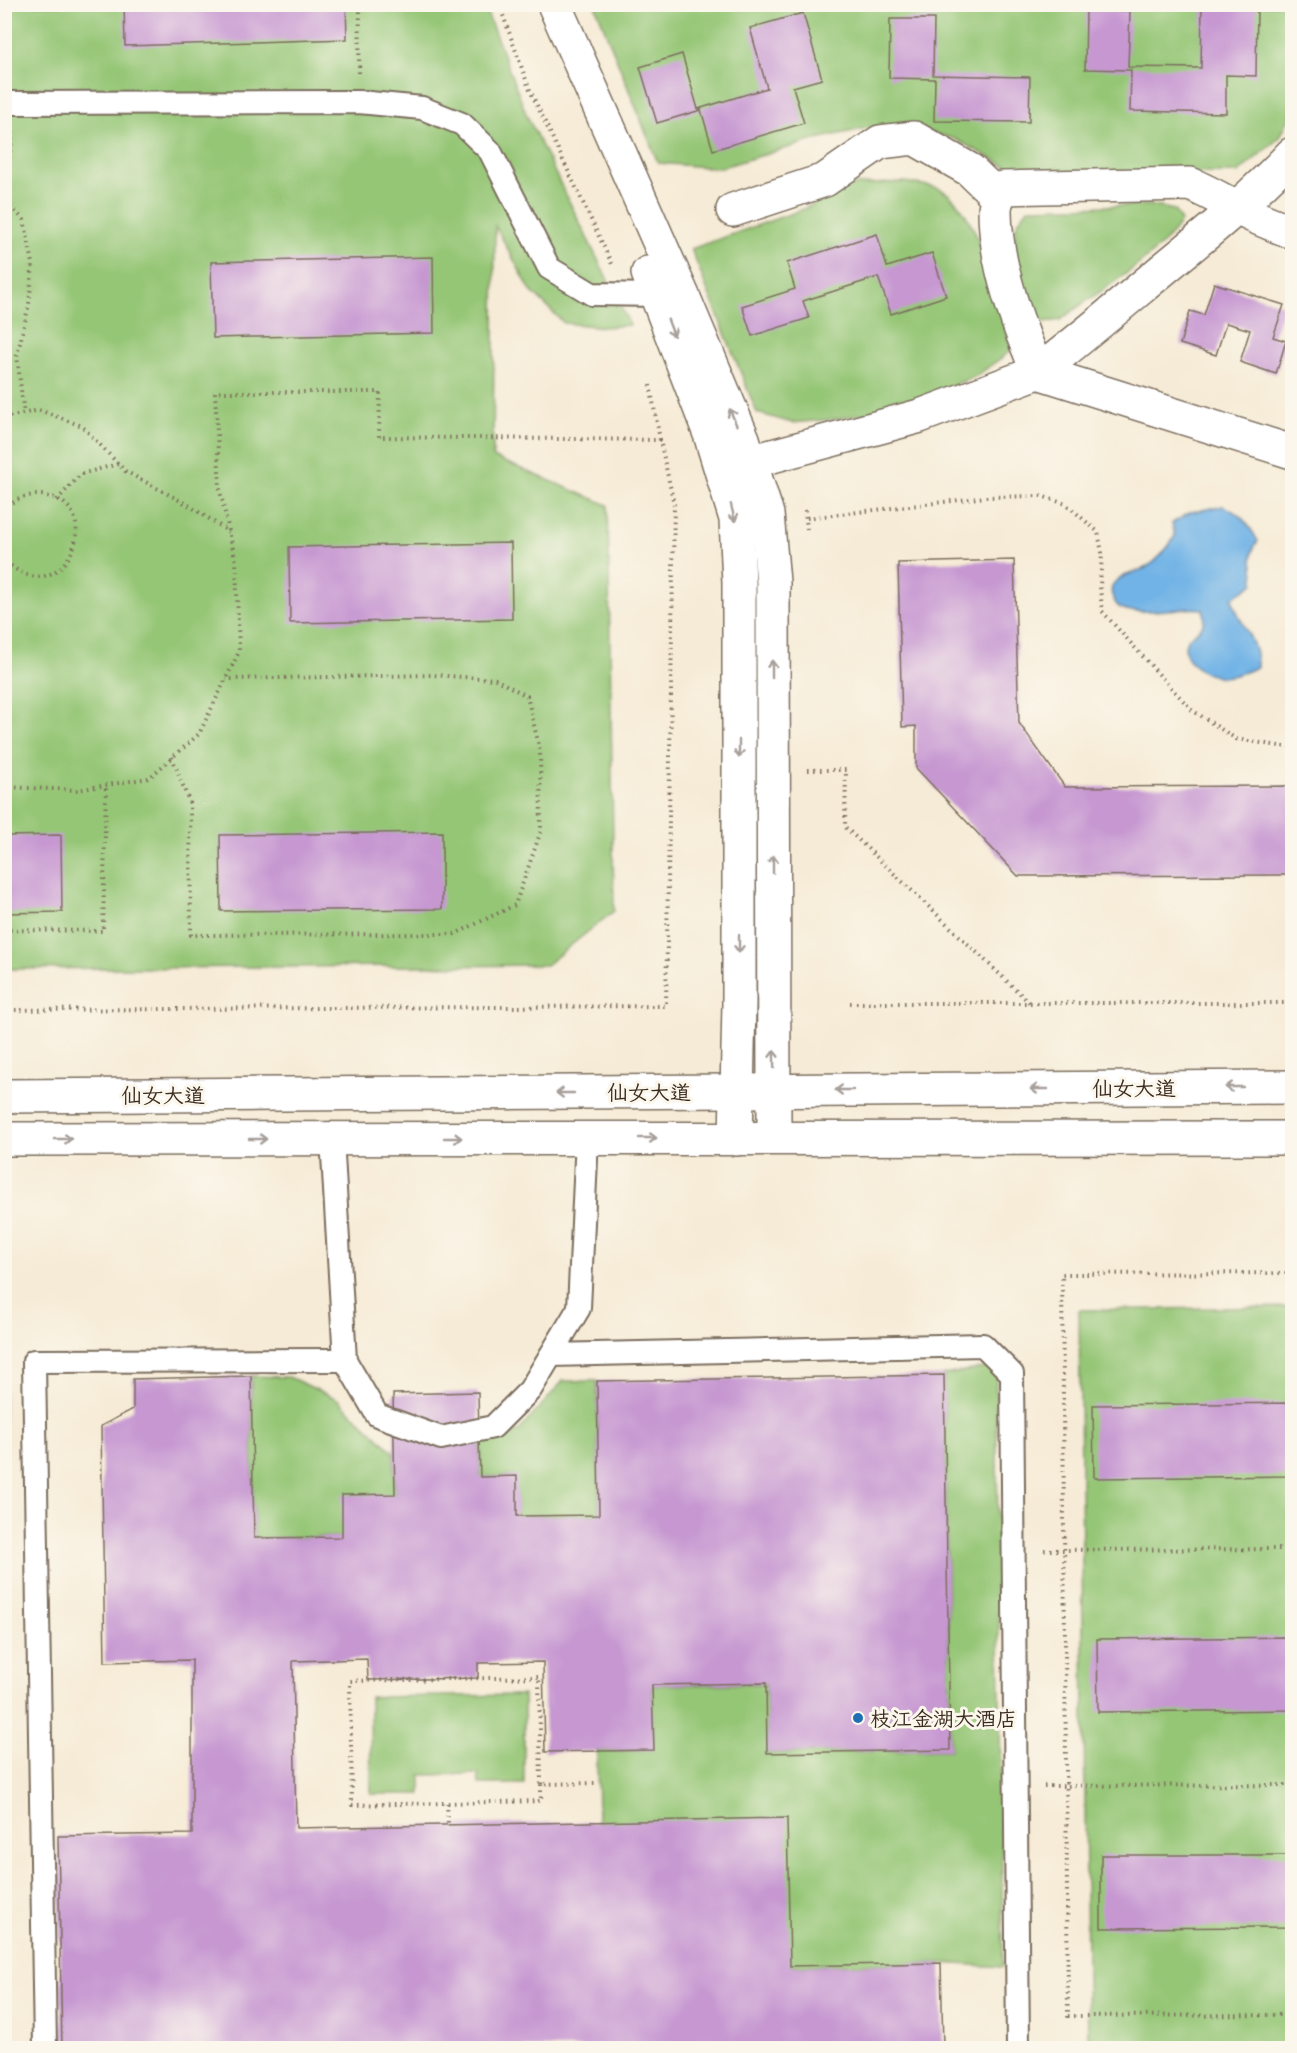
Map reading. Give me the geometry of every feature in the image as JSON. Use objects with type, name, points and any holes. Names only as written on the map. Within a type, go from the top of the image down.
[{"type":"street","points":[[531,4],[658,295],[710,434],[736,519],[740,583],[736,1139]]},
{"type":"street","points":[[554,4],[683,296],[750,462],[767,514],[772,582],[774,1138]]},
{"type":"street","points":[[733,210],[825,180],[880,142],[914,138],[970,171],[998,197]]},
{"type":"street","points":[[750,462],[920,416],[1038,372],[1264,185],[1293,154]]},
{"type":"street","points":[[1038,372],[1016,313],[999,249],[994,207],[1002,188],[1190,184],[1293,232]]},
{"type":"street","points":[[1038,372],[1293,452]]},
{"type":"street","name":"仙女大道","points":[[4,1096],[1293,1087]]},
{"type":"street","name":"仙女大道","points":[[4,1139],[1293,1138]]},
{"type":"lane","points":[[11,103],[359,102],[422,108],[462,124],[490,151],[549,268],[592,294],[658,295]]},
{"type":"lane","points":[[332,1138],[345,1360],[377,1415],[441,1438],[493,1427],[530,1390],[579,1308],[586,1138]]},
{"type":"lane","points":[[551,1355],[983,1345],[1012,1374],[1018,2049]]},
{"type":"lane","points":[[45,2049],[34,1361],[345,1360]]},
{"type":"path","points":[[359,102],[360,4]]},
{"type":"path","points":[[499,4],[529,88],[614,267]]},
{"type":"path","points":[[11,103],[4,200],[24,220],[33,263],[29,304],[17,356],[24,414]]},
{"type":"path","points":[[4,1010],[666,1006],[674,504],[648,375]]},
{"type":"path","points":[[4,787],[78,790],[149,778],[199,734],[239,652],[236,562],[220,491],[215,392],[380,393],[379,437],[660,440]]},
{"type":"path","points":[[4,418],[39,410],[82,426],[125,471],[190,506],[229,532]]},
{"type":"path","points":[[57,500],[81,474],[119,464]]},
{"type":"path","points":[[4,512],[18,500],[31,495],[57,500],[68,509],[75,520],[78,533],[76,547],[70,559],[61,568],[49,574],[35,576],[22,573],[4,559]]},
{"type":"path","points":[[807,518],[986,497],[1041,496],[1066,504],[1098,532],[1102,553],[1100,586],[1102,611],[1170,687],[1192,710],[1236,739],[1293,748]]},
{"type":"path","points":[[804,507],[807,530]]},
{"type":"path","points":[[172,757],[190,804],[191,935],[455,934],[515,905],[541,831],[540,750],[527,696],[495,679],[432,675],[226,679]]},
{"type":"path","points":[[801,770],[846,770],[845,827],[1030,1004]]},
{"type":"path","points":[[4,930],[103,931],[106,785]]},
{"type":"path","points":[[850,1003],[1293,1003]]},
{"type":"path","points":[[1293,1273],[1062,1274],[1068,2016],[1293,2015]]},
{"type":"path","points":[[1013,1550],[1293,1549]]},
{"type":"path","points":[[539,1677],[541,1784],[541,1801],[352,1805],[350,1681],[539,1677]]},
{"type":"path","points":[[541,1784],[597,1783]]},
{"type":"path","points":[[1016,1786],[1293,1785]]},
{"type":"path","points":[[447,1803],[448,1825]]},
{"type":"shaded area","points":[[4,1211],[6,1211],[5,1475],[4,1475]]},
{"type":"green space","points":[[4,5],[484,5],[527,116],[630,325],[604,327],[564,323],[531,291],[495,226],[493,457],[608,505],[614,911],[546,965],[5,969]]},
{"type":"green space","points":[[595,5],[1292,5],[1292,112],[1280,137],[1238,173],[1021,174],[955,139],[914,128],[872,127],[821,138],[719,168],[658,163]]},
{"type":"green space","points":[[905,182],[942,190],[956,202],[968,219],[979,240],[995,287],[1011,351],[976,376],[899,407],[835,419],[792,423],[757,413],[691,249],[801,210],[855,185]]},
{"type":"green space","points":[[1150,205],[1174,210],[1181,221],[1159,247],[1126,274],[1060,320],[1046,322],[1033,317],[1022,284],[1015,245],[1017,224],[1028,208]]},
{"type":"green space","points":[[1292,1307],[1292,2048],[1088,2048],[1079,1310]]},
{"type":"green space","points":[[996,1366],[1003,1967],[941,1963],[790,1966],[598,1823],[597,1751],[653,1750],[652,1685],[766,1684],[768,1753],[950,1750],[944,1375]]},
{"type":"green space","points":[[251,1376],[289,1377],[337,1399],[394,1452],[395,1494],[342,1537],[254,1538]]},
{"type":"green space","points":[[563,1381],[597,1381],[599,1515],[517,1516],[516,1476],[480,1477],[479,1435],[489,1433],[500,1440],[519,1431]]},
{"type":"green space","points":[[524,1695],[524,1784],[479,1784],[478,1774],[421,1775],[421,1794],[371,1794],[370,1697]]},
{"type":"water","points":[[1223,506],[1244,520],[1258,541],[1254,546],[1252,557],[1254,583],[1232,598],[1255,648],[1257,667],[1224,677],[1201,670],[1186,652],[1186,642],[1203,624],[1203,609],[1132,611],[1117,605],[1112,596],[1112,588],[1120,578],[1147,567],[1160,557],[1175,536],[1172,523],[1191,512]]},
{"type":"building","points":[[124,4],[346,4],[347,39],[125,46]]},
{"type":"building","points":[[1202,6],[1257,7],[1256,76],[1226,75],[1226,113],[1130,111],[1131,70],[1085,69],[1086,10],[1130,11],[1128,67],[1201,68]]},
{"type":"building","points":[[803,13],[822,79],[793,87],[804,123],[713,150],[701,110],[657,123],[640,67],[682,54],[698,109],[767,88],[750,28]]},
{"type":"building","points":[[890,19],[934,19],[933,75],[1030,77],[1029,122],[934,121],[935,79],[889,78]]},
{"type":"building","points":[[877,234],[887,267],[932,253],[946,296],[891,314],[878,277],[803,301],[809,318],[752,336],[742,306],[795,289],[787,263]]},
{"type":"building","points":[[433,257],[434,333],[213,338],[211,262]]},
{"type":"building","points":[[1214,283],[1284,305],[1273,337],[1286,341],[1276,374],[1240,362],[1250,330],[1226,323],[1216,355],[1180,344],[1190,311],[1204,315]]},
{"type":"building","points":[[511,543],[512,619],[290,623],[289,547]]},
{"type":"building","points":[[1014,560],[1019,723],[1065,787],[1292,786],[1292,875],[1018,876],[916,768],[916,726],[902,727],[898,563]]},
{"type":"building","points":[[442,832],[442,909],[221,911],[220,835]]},
{"type":"building","points":[[61,835],[62,912],[5,913],[5,836]]},
{"type":"building","name":"枝江金湖大酒店","points":[[944,1375],[950,1750],[767,1753],[766,1683],[652,1685],[654,1750],[545,1752],[543,1662],[478,1663],[478,1678],[368,1680],[367,1659],[293,1661],[296,1828],[787,1818],[790,1966],[941,1963],[943,2048],[62,2048],[58,1836],[192,1834],[192,1660],[105,1662],[101,1426],[133,1409],[133,1379],[251,1376],[254,1538],[342,1537],[342,1495],[395,1494],[393,1394],[478,1392],[480,1477],[517,1476],[517,1516],[599,1515],[597,1381]]},
{"type":"building","points":[[1292,1403],[1292,1476],[1094,1478],[1093,1405]]},
{"type":"building","points":[[1292,1637],[1292,1710],[1098,1712],[1097,1639]]},
{"type":"building","points":[[1101,1855],[1292,1855],[1292,1927],[1101,1928]]},
{"type":"place","name":"枝江金湖大酒店","points":[[858,1718]]}]
